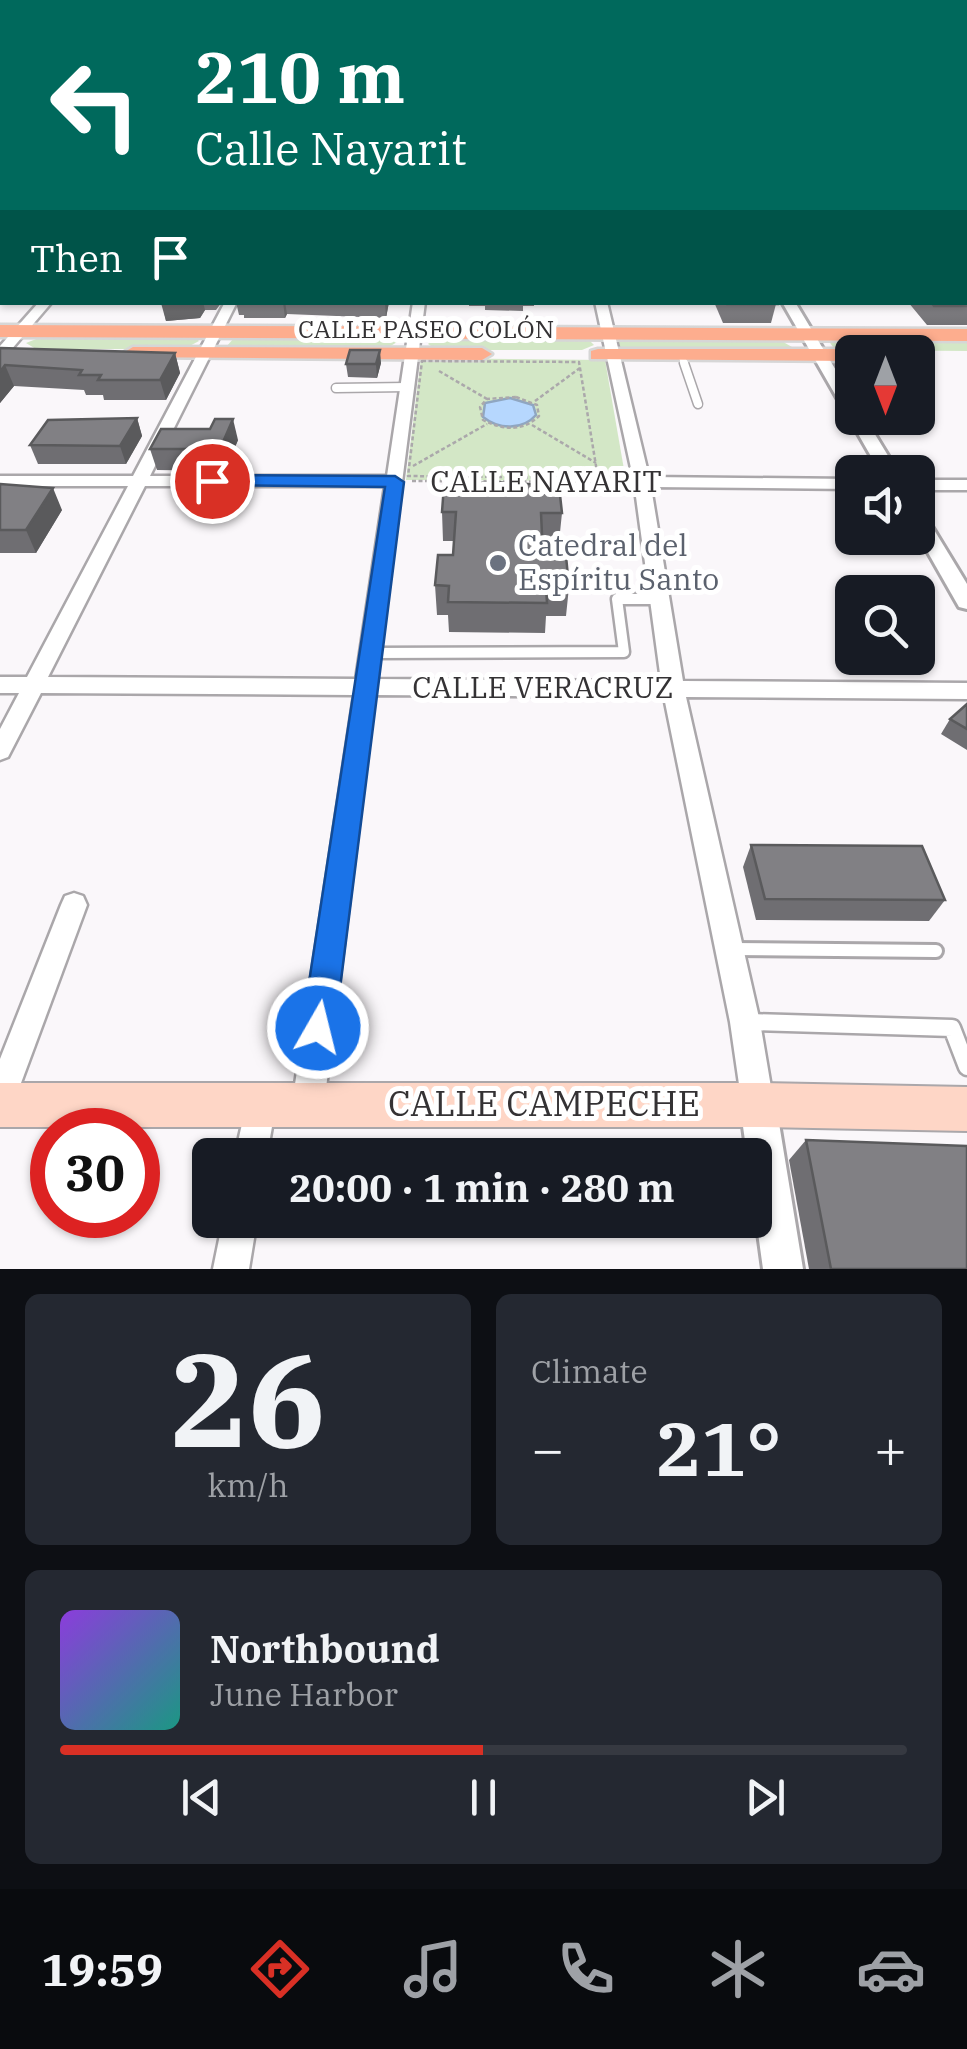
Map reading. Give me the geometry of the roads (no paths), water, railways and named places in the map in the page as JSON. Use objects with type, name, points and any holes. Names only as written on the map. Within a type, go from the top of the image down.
[{"type":"main road","name":"CALLE PASEO COLÓN","points":[[0,347],[21,331],[215,332],[416,349]]},
{"type":"main road","name":"CALLE PASEO COLÓN","points":[[0,347],[204,353],[611,344],[807,334],[967,335]]},
{"type":"main road","name":"CALLE PASEO COLÓN","points":[[611,344],[681,355],[835,355]]},
{"type":"main road","points":[[935,356],[967,356]]},
{"type":"main road","name":"CALLE CAMPECHE","points":[[0,1102],[967,1109]]},
{"type":"street","points":[[21,331],[43,305]]},
{"type":"street","points":[[0,751],[229,305]]},
{"type":"street","points":[[308,1104],[371,653],[402,475],[407,387],[416,349],[418,305]]},
{"type":"street","points":[[602,305],[642,482],[672,688],[745,1022],[783,1269]]},
{"type":"street","points":[[790,305],[835,381]]},
{"type":"street","name":"CALLE NAYARIT","points":[[0,480],[402,475]]},
{"type":"street","name":"CALLE NAYARIT","points":[[642,482],[835,484]]},
{"type":"street","points":[[935,485],[967,485]]},
{"type":"street","points":[[935,548],[967,602]]},
{"type":"street","name":"CALLE VERACRUZ","points":[[0,684],[967,691]]},
{"type":"street","points":[[0,1102],[74,904]]},
{"type":"street","points":[[255,1138],[260,1104]]},
{"type":"street","points":[[232,1269],[237,1238]]},
{"type":"lane","points":[[681,355],[698,404]]},
{"type":"lane","points":[[336,388],[407,387]]},
{"type":"lane","points":[[371,653],[624,652],[616,599],[659,599]]},
{"type":"lane","points":[[729,949],[936,951]]},
{"type":"lane","points":[[745,1022],[952,1028],[967,1067]]},
{"type":"water","points":[[510,398],[533,405],[536,415],[511,426],[483,417],[485,403]]},
{"type":"place","name":"Catedral del Espíritu Santo","points":[[498,563]]}]
